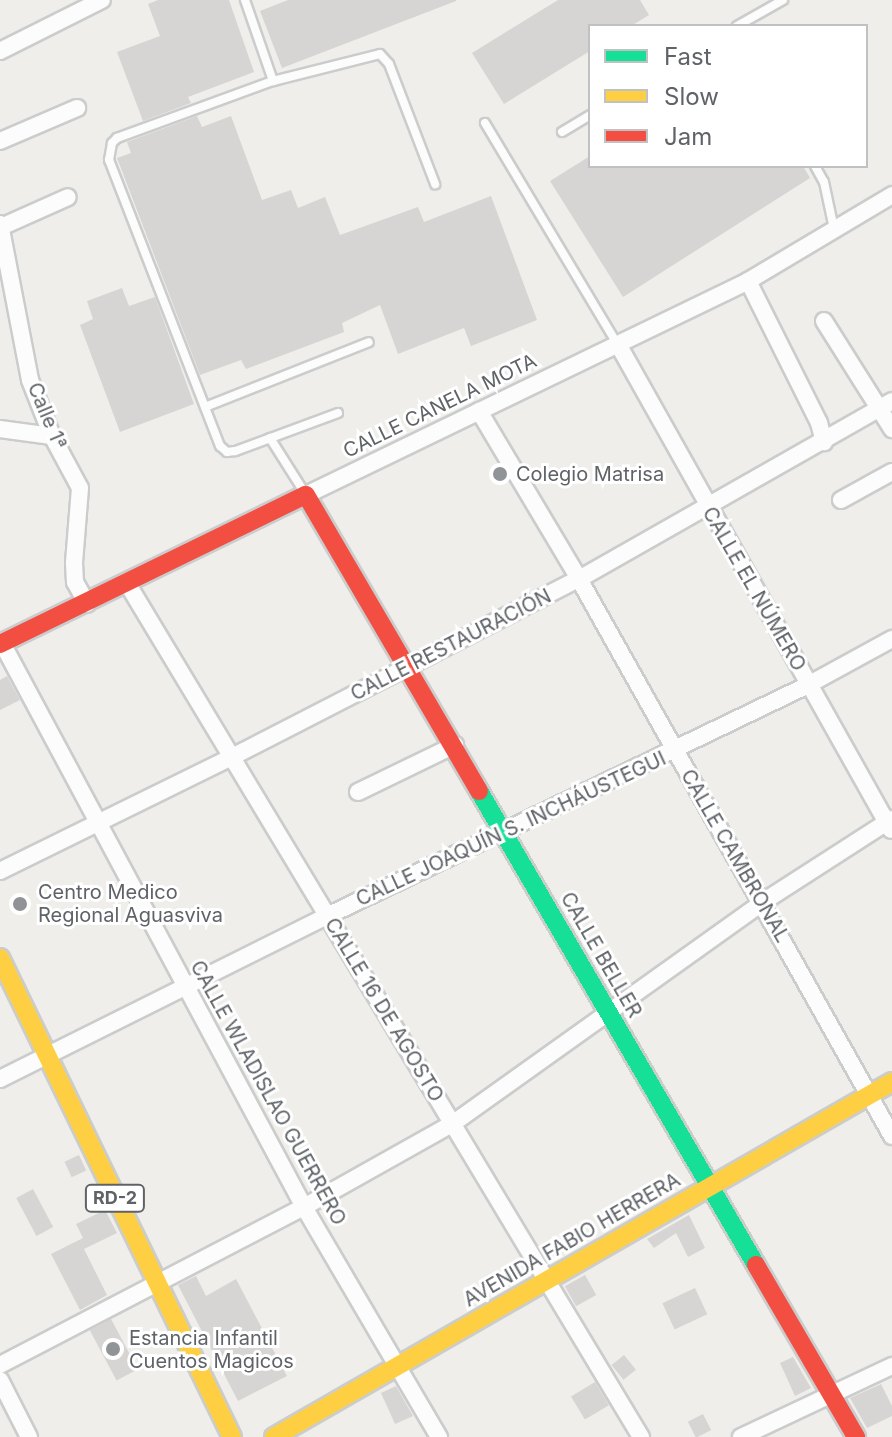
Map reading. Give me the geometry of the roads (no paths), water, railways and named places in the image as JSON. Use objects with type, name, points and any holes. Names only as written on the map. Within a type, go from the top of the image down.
[{"type":"main road","name":"CALLE CANELA MOTA","points":[[1,642],[87,604],[306,495]]},
{"type":"main road","name":"CALLE BELLER","points":[[306,495],[410,667],[608,1014],[856,1437]]},
{"type":"main road","name":"RD-2","points":[[0,958],[232,1437]]},
{"type":"main road","name":"AVENIDA FABIO HERRERA","points":[[274,1437],[892,1082]]},
{"type":"street","points":[[0,51],[102,0]]},
{"type":"street","points":[[0,141],[77,108]]},
{"type":"street","name":"CALLE CANELA MOTA","points":[[306,495],[748,281],[892,195]]},
{"type":"street","points":[[0,225],[68,197]]},
{"type":"street","name":"Calle 1ª","points":[[0,225],[7,308],[52,436],[80,488],[75,582],[87,604]]},
{"type":"street","points":[[748,281],[819,423],[824,442]]},
{"type":"street","points":[[824,321],[886,405],[892,429]]},
{"type":"street","name":"CALLE EL NÚMERO","points":[[619,346],[707,507],[890,825]]},
{"type":"street","name":"CALLE RESTAURACIÓN","points":[[0,871],[232,757],[579,579],[886,405]]},
{"type":"street","name":"CALLE CAMBRONAL","points":[[479,411],[579,579],[673,752],[763,902],[892,1136]]},
{"type":"street","points":[[0,429],[52,436]]},
{"type":"street","points":[[841,500],[892,472]]},
{"type":"street","name":"CALLE 16 DE AGOSTO","points":[[127,583],[641,1437]]},
{"type":"street","name":"CALLE JOAQUÍN S. INCHÁUSTEGUI","points":[[0,1079],[327,916],[673,752],[892,639]]},
{"type":"street","name":"CALLE WLADISLAO GUERRERO","points":[[1,642],[304,1207],[439,1437]]},
{"type":"street","points":[[358,792],[455,745]]},
{"type":"street","points":[[0,1365],[304,1207],[452,1124],[763,902],[890,825]]},
{"type":"street","points":[[741,1437],[892,1366]]},
{"type":"street","points":[[0,1380],[29,1437]]},
{"type":"lane","points":[[245,0],[273,81]]},
{"type":"lane","points":[[741,24],[783,0]]},
{"type":"lane","points":[[338,413],[227,452],[220,446],[109,160],[112,143],[117,138],[273,81],[380,54],[385,56],[435,184]]},
{"type":"lane","points":[[562,132],[588,116]]},
{"type":"lane","points":[[485,123],[619,346]]},
{"type":"lane","points":[[816,168],[824,182],[834,230]]},
{"type":"lane","points":[[205,407],[369,342]]},
{"type":"lane","points":[[270,438],[306,495]]},
{"type":"place","name":"Colegio Matrisa","points":[[500,474]]},
{"type":"place","name":"Centro Medico Regional Aguasviva","points":[[20,904]]},
{"type":"place","name":"Estancia Infantil Cuentos Magicos","points":[[113,1349]]}]
